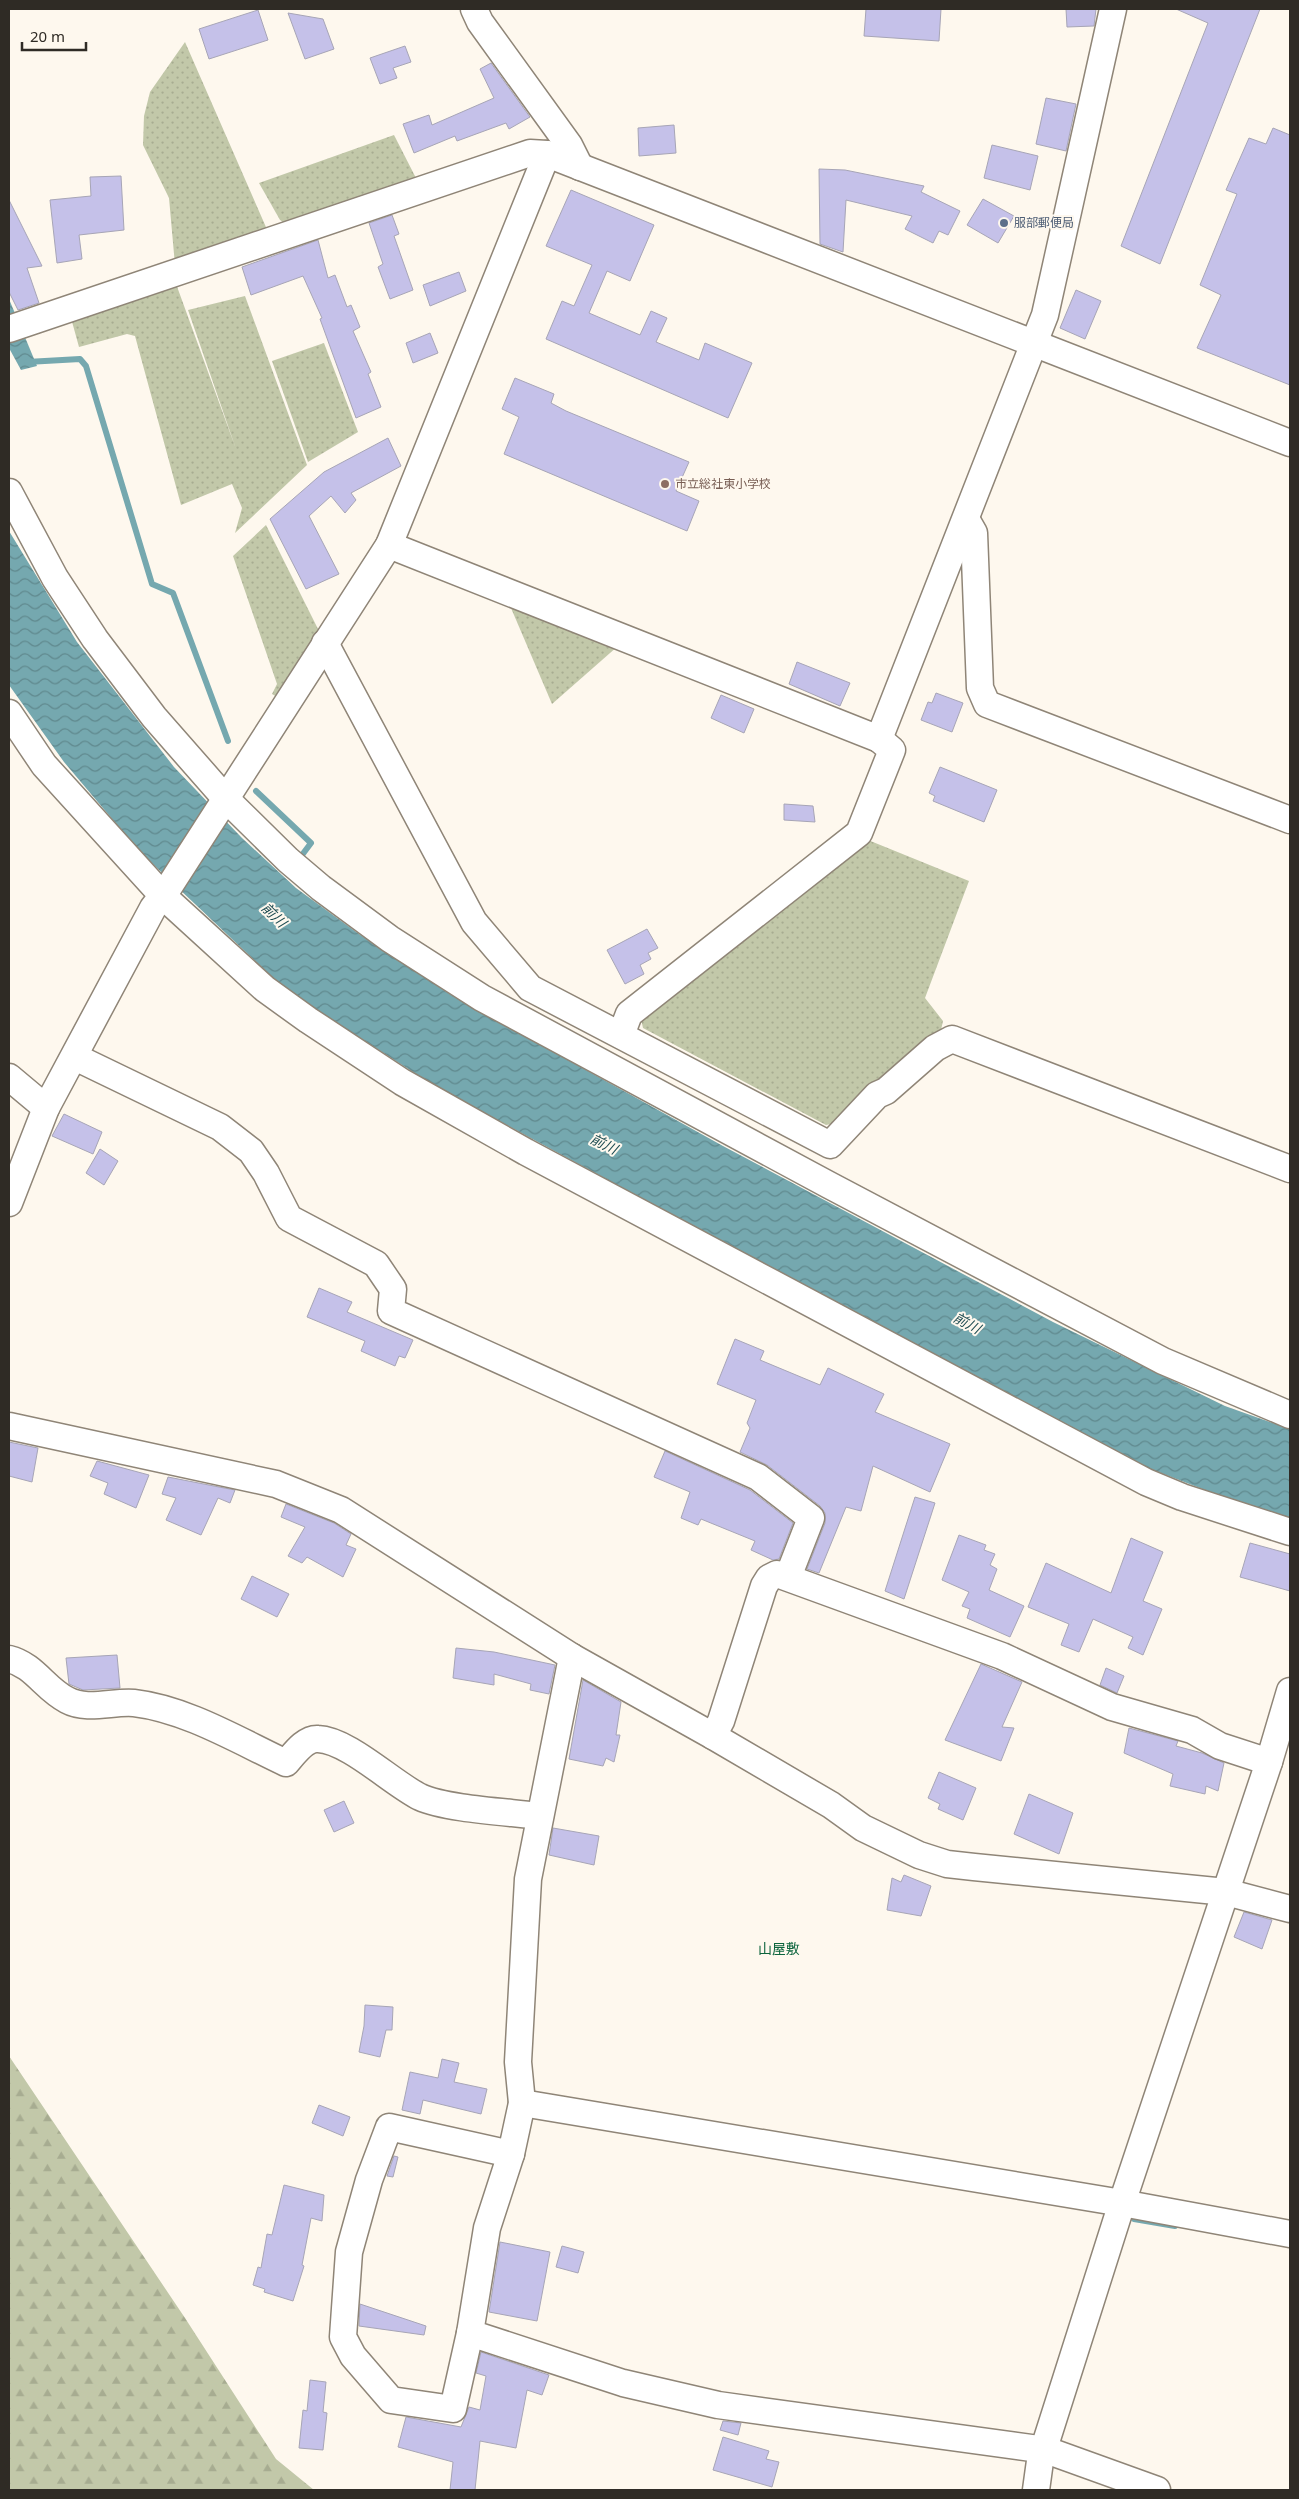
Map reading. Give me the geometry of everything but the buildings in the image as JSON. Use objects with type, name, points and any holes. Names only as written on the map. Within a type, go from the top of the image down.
[{"type":"street","points":[[474,9],[480,22],[569,145],[580,167]]},
{"type":"street","points":[[879,739],[1045,315],[1113,9]]},
{"type":"street","points":[[18,326],[530,153],[547,154],[1290,443]]},
{"type":"street","points":[[9,1203],[46,1108],[153,908],[165,893],[389,545],[547,154]]},
{"type":"street","points":[[9,492],[55,578],[95,639],[154,717],[223,801],[321,888],[390,939],[482,998],[575,1050],[1163,1361],[1290,1415]]},
{"type":"street","points":[[966,519],[974,533],[980,688],[987,704],[1290,820]]},
{"type":"street","points":[[389,545],[879,739],[892,750],[859,833],[629,1014],[621,1036]]},
{"type":"street","points":[[325,643],[474,922],[530,988],[830,1145],[877,1095],[886,1092],[936,1048],[952,1040],[1290,1169]]},
{"type":"street","points":[[9,714],[44,764],[165,893],[265,989],[402,1082],[509,1143],[1146,1482],[1182,1497],[1290,1532]]},
{"type":"street","points":[[75,1056],[220,1127],[236,1138],[251,1151],[266,1173],[289,1218],[376,1264],[393,1289],[392,1312],[758,1477],[811,1518],[788,1577]]},
{"type":"street","points":[[9,1077],[46,1108]]},
{"type":"street","points":[[9,1426],[276,1484],[341,1510],[572,1657],[831,1805],[863,1828],[919,1855],[947,1864],[1226,1892],[1290,1909]]},
{"type":"street","points":[[713,1736],[721,1720],[764,1586],[769,1578],[777,1574],[1002,1656],[1112,1707],[1192,1730],[1220,1746],[1269,1762]]},
{"type":"street","points":[[511,2154],[389,2127],[369,2180],[349,2252],[343,2337],[353,2356],[391,2400],[453,2409],[470,2333],[487,2228],[511,2154],[522,2103],[518,2062],[528,1889],[540,1816],[572,1657]]},
{"type":"street","points":[[9,1659],[21,1662],[67,1700],[95,1705],[134,1703],[171,1712],[195,1720],[286,1763],[305,1743],[317,1738],[335,1742],[421,1797],[441,1803],[540,1816]]},
{"type":"street","points":[[1036,2490],[1040,2461],[1046,2450],[1122,2203],[1269,1762],[1284,1732],[1290,1691]]},
{"type":"street","points":[[522,2103],[1122,2203],[1290,2234]]},
{"type":"street","points":[[470,2333],[623,2383],[718,2405],[1046,2450],[1157,2490]]},
{"type":"green space","points":[[185,42],[269,234],[175,265],[169,198],[143,145],[144,116],[150,92]]},
{"type":"green space","points":[[394,135],[418,182],[287,225],[280,220],[259,183]]},
{"type":"green space","points":[[175,281],[236,449],[188,310],[245,296],[307,465],[235,533],[242,508],[232,484],[181,505],[135,336],[127,334],[79,347],[71,318]]},
{"type":"green space","points":[[324,343],[358,432],[308,462],[272,361]]},
{"type":"green space","points":[[266,525],[319,631],[277,697],[272,694],[277,684],[233,556]]},
{"type":"green space","points":[[508,601],[618,646],[552,704]]},
{"type":"green space","points":[[868,840],[969,881],[925,998],[943,1021],[941,1030],[880,1085],[871,1084],[831,1124],[826,1125],[643,1028],[641,1019],[724,957]]},
{"type":"green space","points":[[9,2056],[185,2318],[276,2459],[314,2490],[9,2490]]},
{"type":"water","points":[[9,299],[37,366],[21,370],[9,348]]},
{"type":"water","name":"前川","points":[[9,531],[77,642],[174,767],[242,838],[296,888],[359,934],[451,995],[723,1146],[1053,1322],[1225,1406],[1290,1429],[1290,1523],[1143,1466],[794,1281],[433,1085],[286,990],[140,852],[64,762],[9,685]]},
{"type":"waterway","points":[[27,362],[80,359],[86,366],[152,584],[173,593],[228,741]]},
{"type":"waterway","points":[[256,791],[311,843],[302,855]]},
{"type":"waterway","points":[[1134,2219],[1175,2226]]},
{"type":"place","name":"服部郵便局","points":[[1004,223]]},
{"type":"place","name":"市立総社東小学校","points":[[665,484]]},
{"type":"district","name":"山屋敷","points":[[779,1949]]}]
